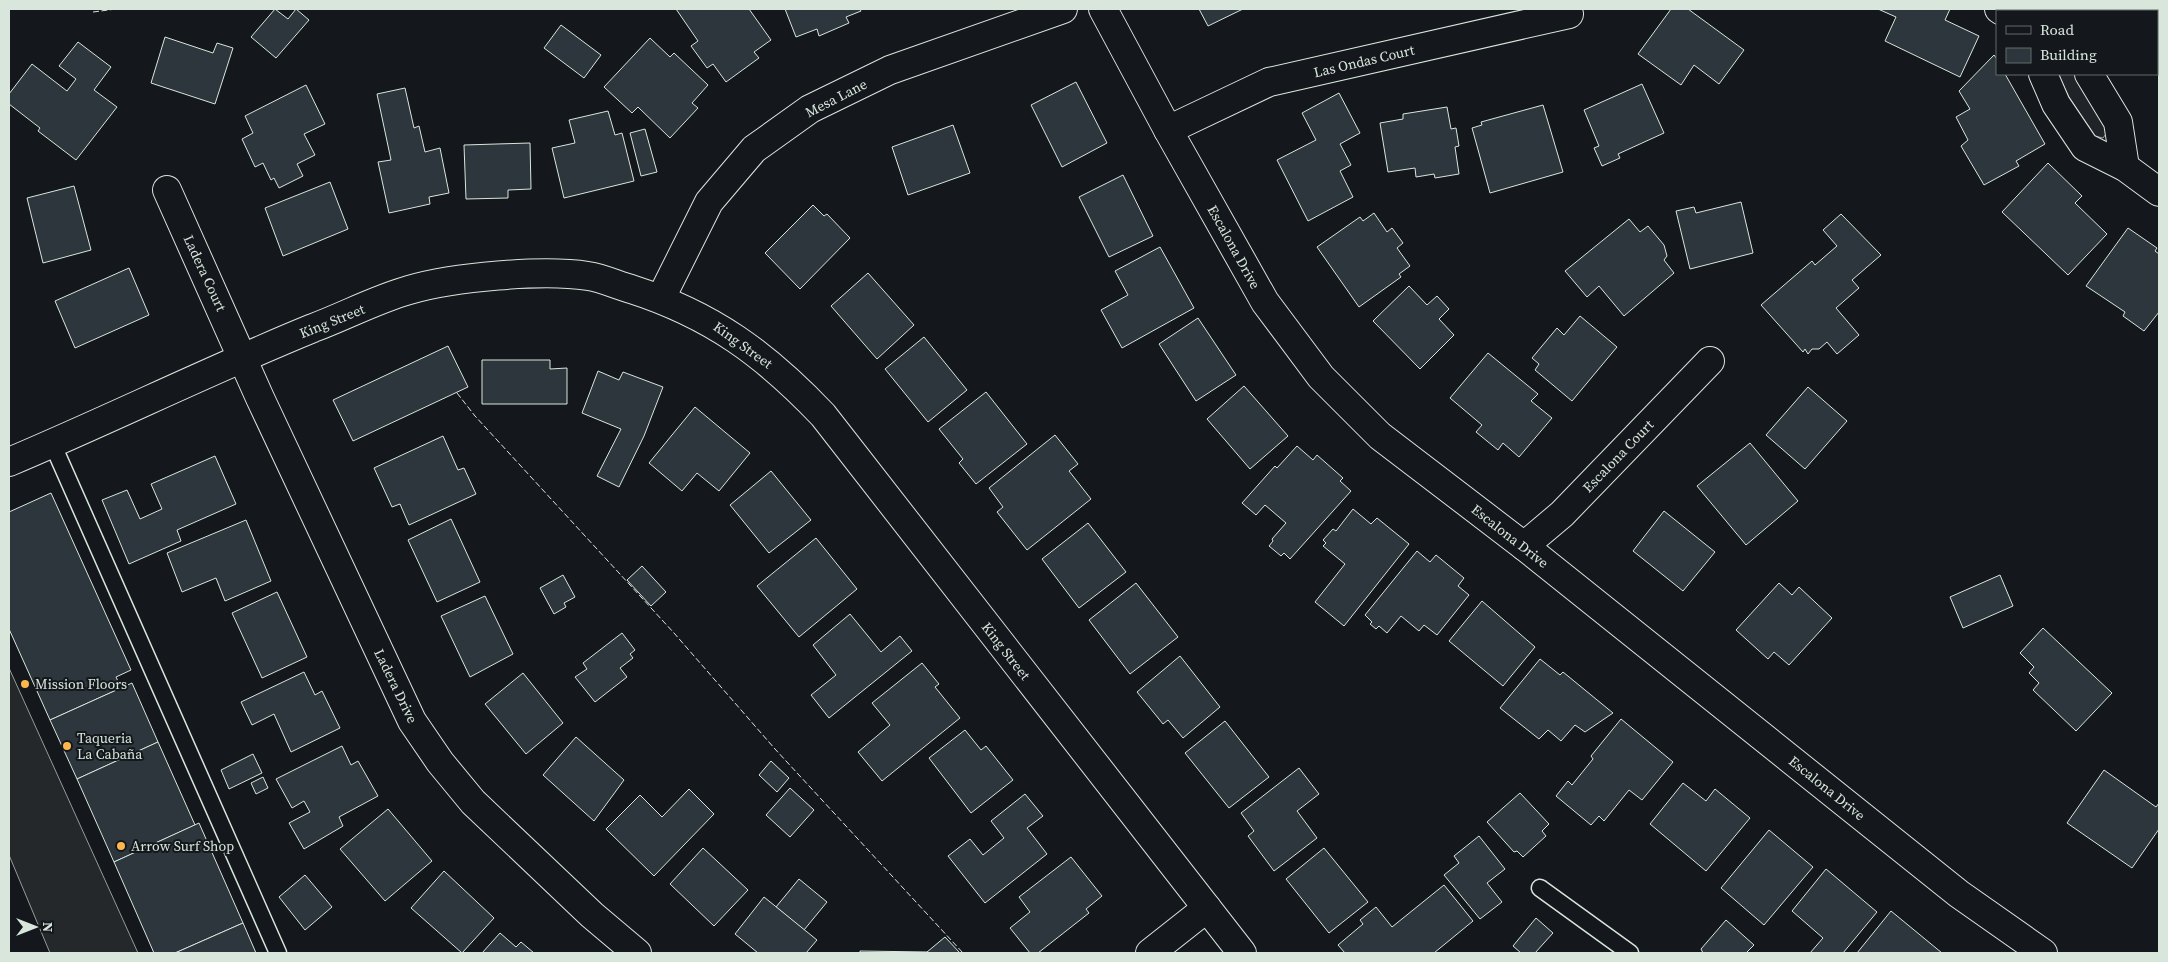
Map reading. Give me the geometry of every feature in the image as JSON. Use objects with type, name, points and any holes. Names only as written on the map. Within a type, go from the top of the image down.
[{"type":"street","name":"Mesa Lane","points":[[661,298],[709,202],[754,149],[810,109],[890,70],[1063,9]]},
{"type":"street","name":"Escalona Drive","points":[[1103,9],[1168,130],[1265,302],[1321,377],[1380,436],[1524,546],[1959,894],[2043,953]]},
{"type":"street","name":"Las Ondas Court","points":[[1168,130],[1269,82],[1569,14]]},
{"type":"street","points":[[2043,75],[2056,104],[2085,147],[2125,166],[2159,192]]},
{"type":"street","points":[[2090,75],[2118,122],[2125,166]]},
{"type":"street","name":"Ladera Court","points":[[167,190],[243,357]]},
{"type":"street","name":"King Street","points":[[9,462],[243,357],[409,290],[456,281],[525,274],[588,276],[661,298],[710,321],[744,344],[800,391],[823,416],[1242,953]]},
{"type":"street","name":"Ladera Drive","points":[[243,357],[260,398],[412,721],[440,762],[473,802],[592,915],[637,953]]},
{"type":"street","name":"Escalona Court","points":[[1524,546],[1562,514],[1710,361]]},
{"type":"street","points":[[1150,953],[1206,908]]},
{"type":"lane","points":[[52,443],[278,953]]},
{"type":"lane","points":[[1540,888],[1630,953]]},
{"type":"shaded area","points":[[2058,75],[2075,75],[2108,131],[2103,138],[2095,136],[2069,97]]},
{"type":"shaded area","points":[[9,668],[138,953],[50,953],[9,855]]},
{"type":"building","points":[[275,9],[288,19],[296,9],[309,20],[276,58],[251,37]]},
{"type":"building","points":[[676,9],[749,9],[771,40],[754,52],[759,58],[726,82],[713,64],[707,68],[691,46],[698,41]]},
{"type":"building","points":[[785,9],[860,9],[861,11],[846,17],[849,23],[819,36],[817,29],[796,37]]},
{"type":"building","points":[[1199,9],[1243,9],[1208,26]]},
{"type":"building","points":[[1671,9],[1688,9],[1744,50],[1719,84],[1694,65],[1681,85],[1638,54]]},
{"type":"building","points":[[1878,9],[1950,9],[1945,20],[1979,36],[1960,77],[1885,41],[1896,17]]},
{"type":"building","points":[[2159,9],[2159,30],[2158,10],[2116,10]]},
{"type":"building","points":[[561,25],[601,55],[584,78],[544,48]]},
{"type":"building","points":[[165,37],[213,53],[217,43],[233,48],[215,104],[151,83]]},
{"type":"building","points":[[650,38],[670,57],[674,53],[708,85],[692,103],[698,108],[670,138],[638,107],[632,113],[604,87]]},
{"type":"building","points":[[78,42],[111,67],[94,90],[117,107],[76,160],[38,131],[40,128],[9,104],[9,94],[32,64],[67,91],[76,79],[59,66]]},
{"type":"building","points":[[1994,55],[1996,58],[1996,75],[2006,75],[2045,144],[2016,161],[2019,166],[1984,185],[1961,146],[1968,140],[1956,117],[1970,109],[1959,91]]},
{"type":"building","points":[[1076,82],[1107,143],[1062,167],[1031,105]]},
{"type":"building","points":[[1642,84],[1664,133],[1618,154],[1620,158],[1602,166],[1594,148],[1599,146],[1584,110]]},
{"type":"building","points":[[306,85],[325,124],[304,134],[315,155],[297,164],[303,176],[279,188],[274,178],[271,180],[263,163],[255,167],[242,139],[253,133],[245,116]]},
{"type":"building","points":[[405,88],[414,128],[419,126],[425,152],[440,148],[449,193],[429,197],[430,204],[389,213],[378,162],[391,160],[377,94]]},
{"type":"building","points":[[1339,93],[1360,133],[1340,144],[1351,165],[1340,171],[1353,197],[1308,221],[1277,160],[1316,140],[1302,113]]},
{"type":"building","points":[[1543,105],[1563,172],[1490,193],[1472,128],[1482,125],[1481,122]]},
{"type":"building","points":[[1447,107],[1451,129],[1456,128],[1459,146],[1455,147],[1459,174],[1435,178],[1434,174],[1416,177],[1415,168],[1388,172],[1380,123],[1403,119],[1403,114]]},
{"type":"building","points":[[608,111],[615,135],[622,133],[634,181],[564,198],[552,148],[575,143],[569,120]]},
{"type":"building","points":[[953,125],[970,173],[908,195],[892,147]]},
{"type":"building","points":[[645,129],[657,172],[641,176],[630,133]]},
{"type":"building","points":[[530,143],[531,189],[508,190],[508,198],[466,199],[464,145]]},
{"type":"building","points":[[2048,163],[2082,196],[2075,203],[2107,234],[2068,275],[2002,212]]},
{"type":"building","points":[[1123,175],[1153,236],[1109,257],[1079,197]]},
{"type":"building","points":[[330,182],[348,229],[283,256],[265,208]]},
{"type":"building","points":[[74,186],[91,250],[43,263],[27,198]]},
{"type":"building","points":[[1741,202],[1753,253],[1690,269],[1676,211],[1694,207],[1696,213]]},
{"type":"building","points":[[813,205],[824,216],[827,214],[850,238],[800,289],[765,253]]},
{"type":"building","points":[[1374,213],[1387,232],[1392,228],[1403,243],[1397,248],[1410,266],[1399,274],[1401,277],[1359,307],[1317,247],[1360,217],[1363,221]]},
{"type":"building","points":[[1841,214],[1881,255],[1852,280],[1859,288],[1836,308],[1859,335],[1837,354],[1827,342],[1819,349],[1812,349],[1808,354],[1805,349],[1803,352],[1761,305],[1812,261],[1815,265],[1837,246],[1823,230]]},
{"type":"building","points":[[1629,219],[1640,232],[1648,226],[1664,245],[1667,256],[1664,260],[1674,273],[1624,316],[1599,286],[1587,297],[1565,271]]},
{"type":"building","points":[[2128,228],[2157,248],[2155,251],[2159,254],[2159,312],[2144,331],[2123,316],[2125,312],[2086,286]]},
{"type":"building","points":[[1160,247],[1194,308],[1122,348],[1101,310],[1128,295],[1115,271]]},
{"type":"building","points":[[129,268],[149,315],[75,348],[55,301]]},
{"type":"building","points":[[868,273],[914,325],[877,359],[831,306]]},
{"type":"building","points":[[1409,286],[1427,305],[1437,296],[1449,309],[1439,319],[1454,335],[1420,369],[1373,321]]},
{"type":"building","points":[[1580,316],[1617,347],[1572,401],[1535,370],[1539,364],[1532,358],[1557,328],[1564,335]]},
{"type":"building","points":[[1198,318],[1236,375],[1196,401],[1159,344]]},
{"type":"building","points":[[924,337],[967,390],[928,422],[885,369]]},
{"type":"building","points":[[448,346],[468,387],[353,441],[333,400]]},
{"type":"building","points":[[1488,353],[1538,394],[1531,401],[1552,418],[1519,457],[1503,443],[1498,450],[1476,432],[1482,425],[1450,398]]},
{"type":"building","points":[[482,360],[550,360],[550,369],[567,368],[567,404],[482,404]]},
{"type":"building","points":[[598,371],[619,380],[623,372],[663,387],[644,436],[619,487],[597,476],[621,429],[582,413]]},
{"type":"building","points":[[1244,386],[1288,436],[1250,469],[1207,419]]},
{"type":"building","points":[[1808,387],[1847,421],[1805,469],[1766,435]]},
{"type":"building","points":[[986,392],[1027,444],[976,484],[959,463],[963,459],[939,429]]},
{"type":"building","points":[[695,407],[750,453],[719,491],[697,473],[682,491],[649,463]]},
{"type":"building","points":[[1055,435],[1078,464],[1069,471],[1091,499],[1027,550],[997,512],[1003,507],[989,488]]},
{"type":"building","points":[[443,436],[458,470],[464,468],[476,494],[409,525],[400,504],[392,507],[374,468]]},
{"type":"building","points":[[1750,443],[1798,501],[1746,545],[1697,486]]},
{"type":"building","points":[[1297,446],[1313,460],[1317,455],[1343,478],[1340,481],[1351,491],[1290,559],[1284,553],[1281,556],[1269,546],[1273,541],[1272,539],[1286,523],[1265,505],[1256,515],[1242,503],[1275,466],[1277,468]]},
{"type":"building","points":[[215,456],[236,504],[177,530],[181,541],[129,564],[102,500],[127,490],[140,519],[162,509],[151,484]]},
{"type":"building","points":[[771,471],[811,520],[769,553],[730,505]]},
{"type":"building","points":[[51,493],[131,670],[116,677],[121,688],[50,720],[9,629],[9,512]]},
{"type":"building","points":[[1353,509],[1371,524],[1377,518],[1409,544],[1344,626],[1315,602],[1345,564],[1323,546],[1326,543],[1323,540],[1333,529],[1336,531]]},
{"type":"building","points":[[1664,511],[1715,552],[1683,591],[1633,551]]},
{"type":"building","points":[[451,519],[480,582],[437,602],[408,540]]},
{"type":"building","points":[[246,520],[271,581],[225,601],[216,578],[182,592],[167,553]]},
{"type":"building","points":[[1088,523],[1126,572],[1079,608],[1042,559]]},
{"type":"building","points":[[816,538],[857,589],[799,637],[757,586]]},
{"type":"building","points":[[1417,551],[1430,562],[1436,555],[1464,578],[1458,586],[1469,595],[1437,635],[1424,625],[1419,631],[1401,616],[1387,633],[1379,626],[1376,629],[1370,624],[1372,622],[1365,615]]},
{"type":"building","points":[[642,566],[666,592],[651,606],[627,580]]},
{"type":"building","points":[[563,575],[575,597],[564,603],[566,607],[554,614],[540,588]]},
{"type":"building","points":[[2000,575],[2013,606],[1963,628],[1950,597]]},
{"type":"building","points":[[1136,583],[1178,637],[1130,674],[1089,620]]},
{"type":"building","points":[[1779,583],[1792,595],[1799,587],[1832,618],[1789,665],[1774,652],[1768,659],[1736,630]]},
{"type":"building","points":[[277,592],[307,657],[262,678],[232,613]]},
{"type":"building","points":[[485,596],[513,654],[470,677],[441,616]]},
{"type":"building","points":[[1482,601],[1535,647],[1503,686],[1449,641]]},
{"type":"building","points":[[850,614],[881,652],[900,636],[912,651],[829,718],[811,695],[836,675],[813,645]]},
{"type":"building","points":[[2043,628],[2112,693],[2076,731],[2033,690],[2039,683],[2029,673],[2034,667],[2020,653]]},
{"type":"building","points":[[622,633],[635,650],[630,654],[633,658],[620,668],[627,677],[595,702],[575,677],[587,669],[583,663]]},
{"type":"building","points":[[1180,656],[1220,707],[1183,738],[1168,720],[1163,724],[1137,692]]},
{"type":"building","points":[[1540,659],[1560,675],[1563,672],[1613,713],[1585,732],[1575,725],[1561,741],[1548,730],[1539,739],[1500,708]]},
{"type":"building","points":[[922,663],[939,684],[935,687],[960,718],[882,781],[858,752],[890,725],[872,703]]},
{"type":"building","points":[[304,672],[315,695],[322,691],[340,728],[291,752],[274,714],[252,725],[241,702]]},
{"type":"building","points":[[523,673],[563,723],[526,754],[485,704]]},
{"type":"building","points":[[132,683],[158,742],[77,779],[50,720]]},
{"type":"building","points":[[1621,719],[1673,762],[1642,800],[1629,790],[1604,821],[1599,816],[1591,825],[1556,796],[1568,781],[1572,785],[1593,759],[1591,756]]},
{"type":"building","points":[[1225,721],[1269,777],[1229,808],[1185,753]]},
{"type":"building","points":[[965,730],[981,750],[986,746],[1013,780],[971,813],[929,758]]},
{"type":"building","points":[[576,737],[624,780],[594,821],[543,775]]},
{"type":"building","points":[[158,742],[195,825],[114,862],[77,779]]},
{"type":"building","points":[[342,746],[351,765],[358,761],[378,796],[339,817],[343,826],[304,849],[289,823],[310,812],[304,801],[292,808],[276,779]]},
{"type":"building","points":[[253,754],[262,773],[229,789],[221,770]]},
{"type":"building","points":[[771,761],[789,778],[777,792],[759,775]]},
{"type":"building","points":[[1299,768],[1319,794],[1297,811],[1317,838],[1274,871],[1248,836],[1254,831],[1241,813]]},
{"type":"building","points":[[2104,770],[2156,807],[2159,803],[2159,829],[2132,868],[2067,823]]},
{"type":"building","points":[[263,777],[268,788],[256,794],[251,783]]},
{"type":"building","points":[[1683,783],[1706,801],[1715,789],[1750,818],[1706,871],[1650,824]]},
{"type":"building","points":[[790,788],[814,810],[790,837],[766,815]]},
{"type":"building","points":[[689,789],[714,814],[654,876],[606,829],[640,795],[662,817]]},
{"type":"building","points":[[1520,793],[1549,824],[1542,831],[1546,836],[1523,857],[1517,851],[1514,852],[1487,822]]},
{"type":"building","points":[[1025,794],[1043,816],[1027,828],[1047,854],[985,903],[948,856],[970,839],[983,855],[1004,838],[991,821]]},
{"type":"building","points":[[388,809],[432,861],[385,901],[340,849]]},
{"type":"building","points":[[199,823],[243,923],[175,953],[154,953],[114,862]]},
{"type":"building","points":[[1769,830],[1813,867],[1764,925],[1721,888]]},
{"type":"building","points":[[1479,836],[1505,869],[1487,883],[1502,902],[1480,919],[1444,875],[1459,863],[1454,856]]},
{"type":"building","points":[[703,848],[748,890],[714,926],[670,884]]},
{"type":"building","points":[[1324,848],[1368,902],[1329,933],[1286,879]]},
{"type":"building","points":[[1071,857],[1102,896],[1086,909],[1089,913],[1038,953],[1030,953],[1010,928],[1030,912],[1019,897]]},
{"type":"building","points":[[1826,869],[1877,912],[1843,953],[1810,953],[1823,938],[1792,911]]},
{"type":"building","points":[[444,871],[494,918],[462,953],[411,908]]},
{"type":"building","points":[[305,875],[332,907],[305,930],[279,897]]},
{"type":"building","points":[[799,879],[827,902],[804,930],[776,907]]},
{"type":"building","points":[[1444,885],[1473,921],[1434,953],[1345,953],[1338,945],[1363,924],[1360,920],[1376,907],[1392,927]]},
{"type":"building","points":[[764,897],[817,940],[806,953],[758,953],[735,934]]},
{"type":"building","points":[[1891,911],[1942,953],[1857,953]]},
{"type":"building","points":[[1536,918],[1553,933],[1535,953],[1521,953],[1513,946]]},
{"type":"building","points":[[1726,920],[1754,945],[1746,953],[1703,953],[1701,949]]},
{"type":"building","points":[[243,923],[256,953],[175,953]]},
{"type":"building","points":[[500,933],[516,947],[521,942],[534,953],[482,953]]},
{"type":"building","points":[[945,937],[960,953],[860,953],[860,951],[927,952]]},
{"type":"fence","points":[[93,12],[116,9]]},
{"type":"fence","points":[[457,393],[475,416],[674,633],[775,749],[963,953]]},
{"type":"place","name":"Mission Floors","points":[[25,684]]},
{"type":"place","name":"Taqueria La Cabaña","points":[[67,746]]},
{"type":"place","name":"Arrow Surf Shop","points":[[121,846]]}]
